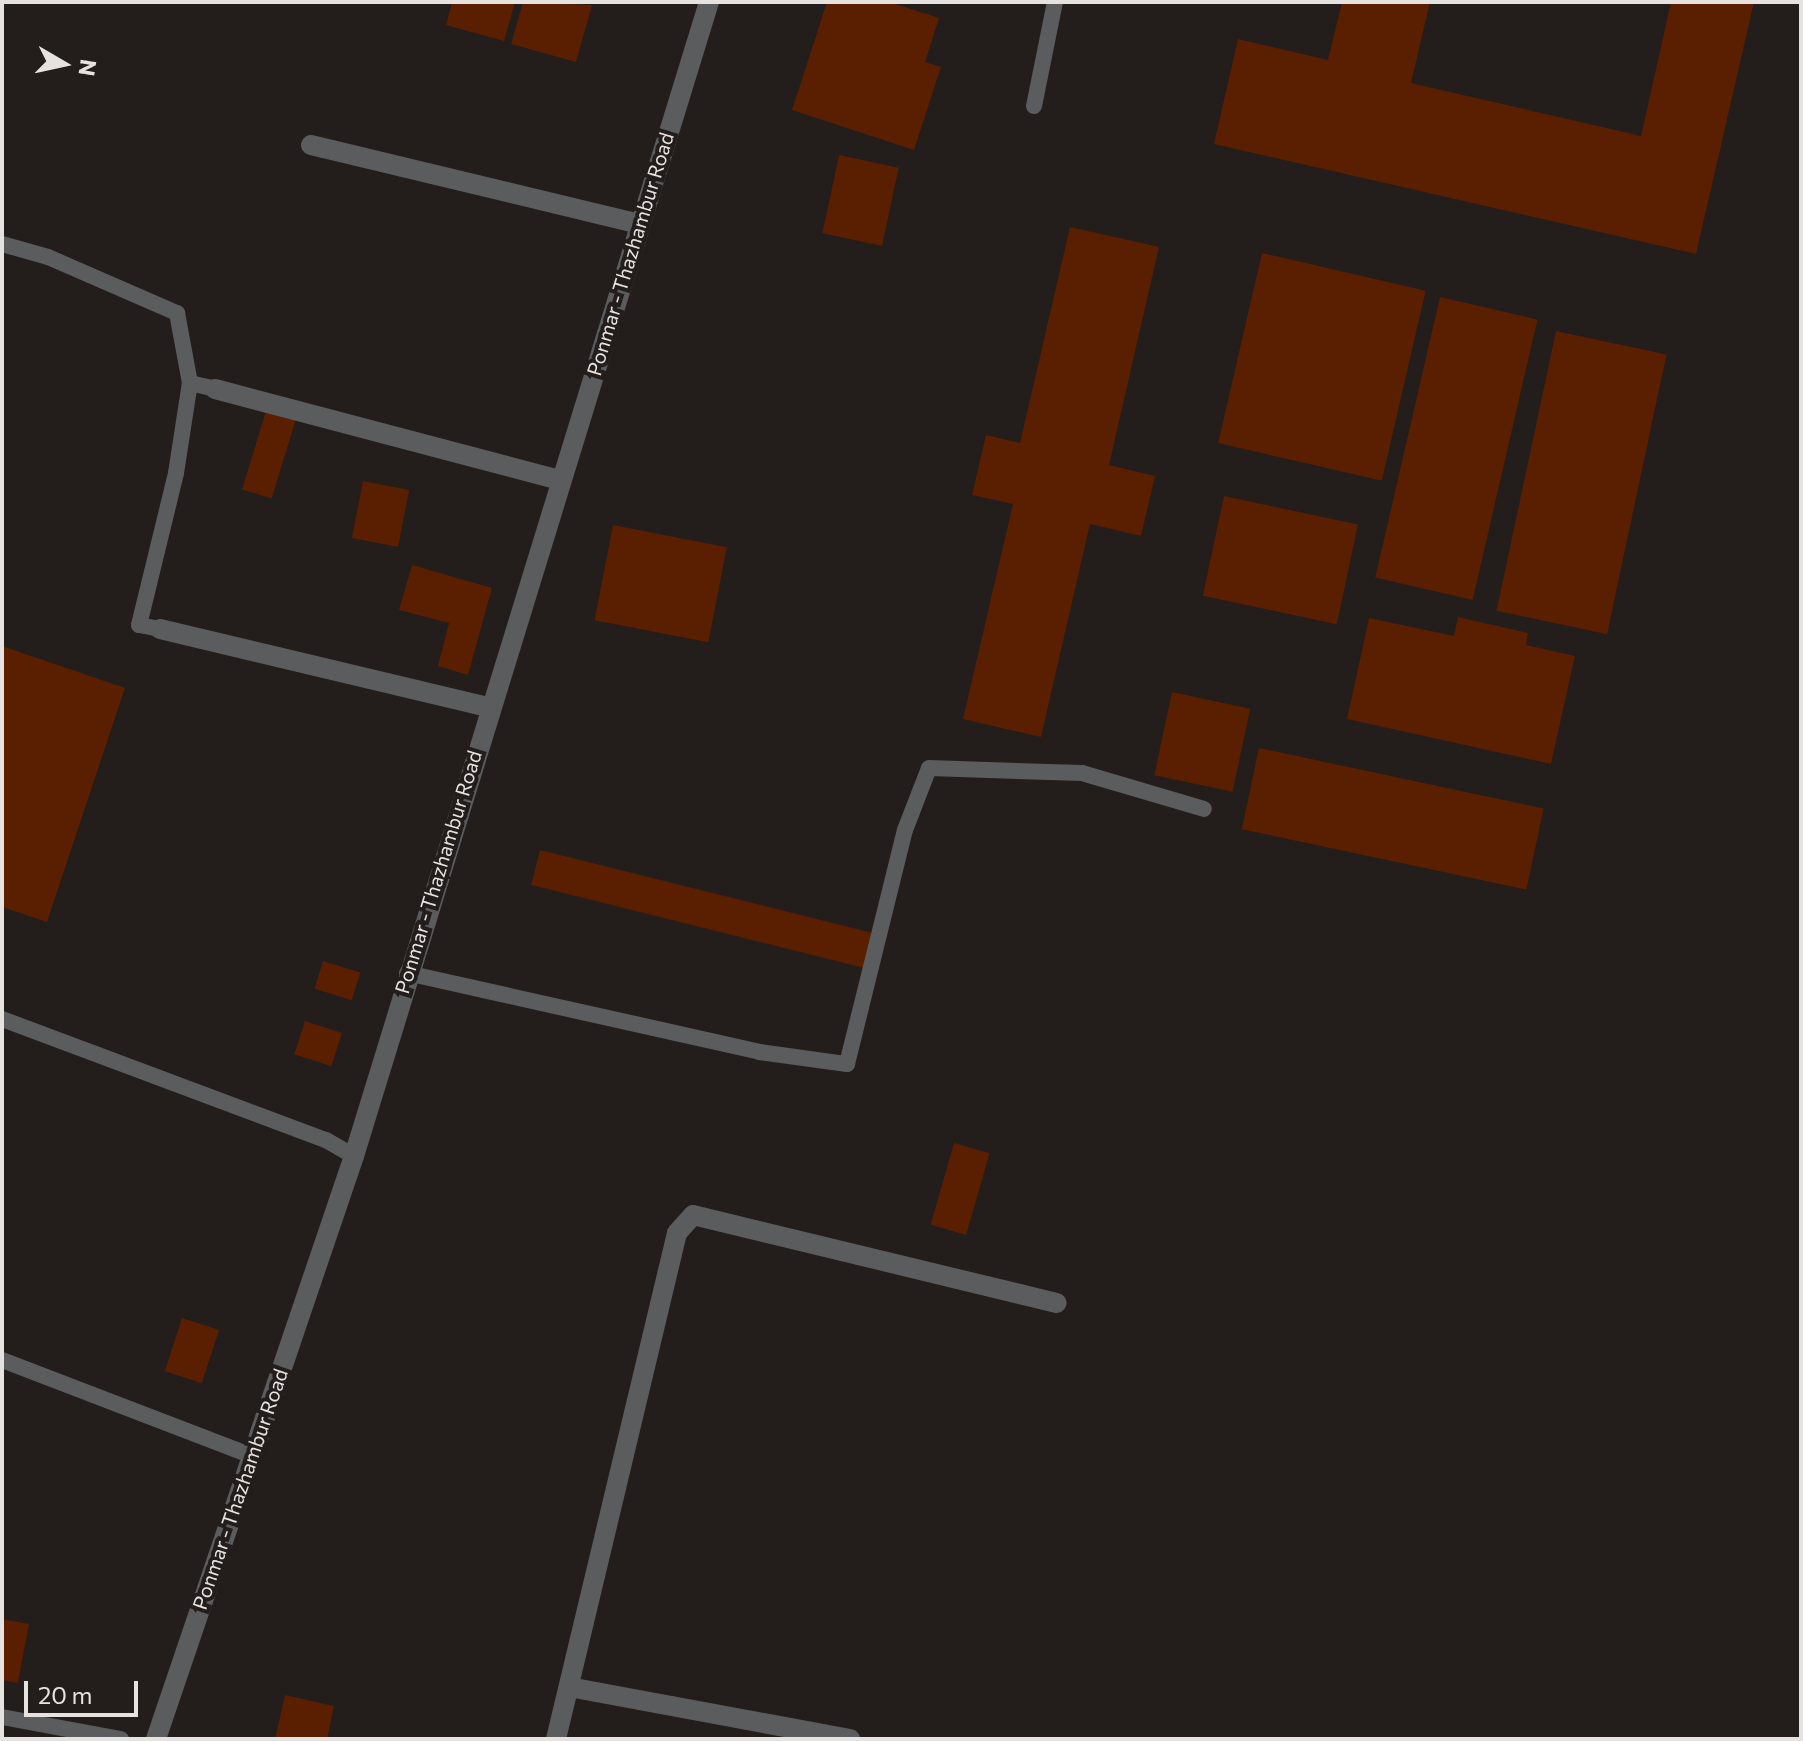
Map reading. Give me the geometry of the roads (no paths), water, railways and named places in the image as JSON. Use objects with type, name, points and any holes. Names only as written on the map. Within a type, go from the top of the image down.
[{"type":"street","name":"Ponmar - Thazhambur Road","points":[[156,1739],[354,1156],[488,707],[709,2]]},
{"type":"street","points":[[311,145],[640,224]]},
{"type":"street","points":[[215,389],[560,480]]},
{"type":"street","points":[[160,629],[488,707]]},
{"type":"street","points":[[556,1739],[677,1233],[693,1215],[1056,1303]]},
{"type":"street","points":[[569,1687],[850,1739]]},
{"type":"lane","points":[[1034,106],[1055,2]]},
{"type":"lane","points":[[2,244],[48,257],[177,313],[190,383],[176,473],[139,625],[160,629]]},
{"type":"lane","points":[[190,383],[215,389]]},
{"type":"lane","points":[[407,973],[759,1052],[847,1064],[905,830],[929,768],[1082,773],[1204,809]]},
{"type":"lane","points":[[2,1019],[326,1140],[354,1156]]},
{"type":"lane","points":[[2,1360],[250,1455]]},
{"type":"lane","points":[[2,1717],[121,1739]]}]
